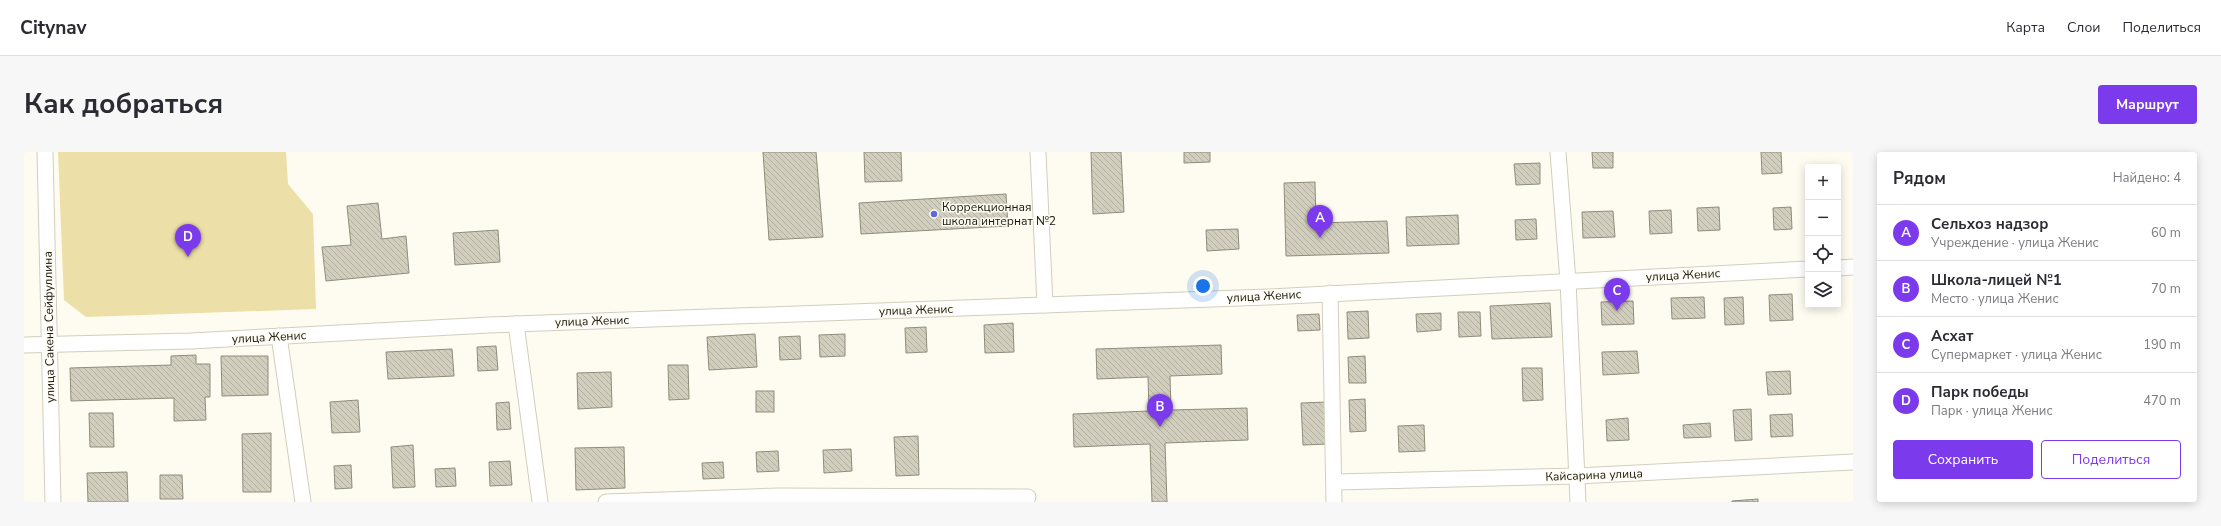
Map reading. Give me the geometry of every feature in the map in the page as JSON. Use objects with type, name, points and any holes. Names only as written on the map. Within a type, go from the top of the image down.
[{"type":"street","name":"улица Сакена Сейфуллина","points":[[45,152],[53,502]]},
{"type":"street","points":[[1038,152],[1045,305]]},
{"type":"street","points":[[1558,152],[1568,281],[1578,502]]},
{"type":"street","points":[[1841,268],[1853,267]]},
{"type":"street","name":"улица Женис","points":[[24,345],[190,341],[516,324],[1268,297],[1330,292],[1805,269]]},
{"type":"street","points":[[1330,292],[1335,482],[1334,502]]},
{"type":"street","points":[[516,324],[540,502]]},
{"type":"street","points":[[279,336],[303,502]]},
{"type":"street","name":"Кайсарина улица","points":[[1335,482],[1577,476],[1853,462]]},
{"type":"street","points":[[606,502],[1028,497]]},
{"type":"shaded area","points":[[58,152],[286,152],[288,184],[313,214],[316,309],[86,317],[64,300]]},
{"type":"building","points":[[763,152],[816,152],[823,237],[769,240]]},
{"type":"building","points":[[864,152],[901,152],[902,181],[865,182]]},
{"type":"building","points":[[1091,152],[1121,152],[1124,212],[1093,214]]},
{"type":"building","points":[[1184,152],[1210,152],[1210,162],[1184,163]]},
{"type":"building","points":[[1592,152],[1613,152],[1613,168],[1593,168]]},
{"type":"building","points":[[1761,152],[1781,152],[1782,173],[1762,174]]},
{"type":"building","points":[[1540,163],[1540,184],[1516,185],[1514,164]]},
{"type":"building","points":[[1315,182],[1316,223],[1387,221],[1389,253],[1286,256],[1284,183]]},
{"type":"building","name":"Коррекционная школа интернат №2","points":[[1006,194],[1008,226],[861,234],[859,203]]},
{"type":"building","points":[[378,203],[382,239],[406,236],[409,273],[326,281],[322,247],[351,245],[347,206]]},
{"type":"building","points":[[1719,207],[1720,230],[1698,231],[1697,208]]},
{"type":"building","points":[[1791,207],[1792,229],[1774,230],[1773,208]]},
{"type":"building","points":[[1671,210],[1672,233],[1650,234],[1649,211]]},
{"type":"building","points":[[1613,211],[1615,237],[1583,238],[1582,212]]},
{"type":"building","points":[[1458,215],[1459,244],[1407,246],[1406,217]]},
{"type":"building","points":[[1536,219],[1537,239],[1516,240],[1515,220]]},
{"type":"building","points":[[1238,229],[1239,249],[1207,251],[1206,230]]},
{"type":"building","points":[[498,230],[500,262],[455,265],[453,233]]},
{"type":"building","points":[[1792,294],[1793,320],[1770,321],[1769,295]]},
{"type":"building","points":[[1704,297],[1705,318],[1672,319],[1671,298]]},
{"type":"building","points":[[1743,297],[1744,324],[1725,325],[1724,298]]},
{"type":"building","points":[[1633,301],[1634,324],[1602,325],[1601,302]]},
{"type":"building","points":[[1550,303],[1552,337],[1492,339],[1490,306]]},
{"type":"building","points":[[1368,311],[1369,338],[1348,339],[1347,312]]},
{"type":"building","points":[[1458,312],[1480,312],[1481,336],[1459,337]]},
{"type":"building","points":[[1441,313],[1441,330],[1417,332],[1416,314]]},
{"type":"building","points":[[1319,314],[1320,330],[1298,331],[1297,315]]},
{"type":"building","points":[[1013,323],[1014,352],[985,353],[984,325]]},
{"type":"building","points":[[926,327],[927,352],[906,353],[905,328]]},
{"type":"building","points":[[755,334],[757,367],[709,370],[707,337]]},
{"type":"building","points":[[845,334],[845,356],[820,357],[819,335]]},
{"type":"building","points":[[800,336],[801,359],[780,360],[779,337]]},
{"type":"building","points":[[1221,345],[1222,374],[1170,376],[1171,410],[1247,408],[1248,440],[1165,443],[1167,502],[1152,502],[1150,444],[1074,447],[1073,414],[1149,411],[1148,377],[1097,379],[1096,349]]},
{"type":"building","points":[[496,346],[498,370],[478,371],[477,347]]},
{"type":"building","points":[[452,349],[454,376],[388,379],[386,352]]},
{"type":"building","points":[[1637,351],[1639,373],[1603,375],[1602,352]]},
{"type":"building","points":[[196,355],[196,364],[210,364],[210,397],[205,397],[206,420],[174,421],[174,398],[71,401],[70,368],[171,365],[171,356]]},
{"type":"building","points":[[221,356],[268,356],[268,395],[222,396]]},
{"type":"building","points":[[1365,356],[1366,383],[1349,383],[1348,357]]},
{"type":"building","points":[[668,365],[688,365],[689,399],[669,400]]},
{"type":"building","points":[[1522,368],[1542,368],[1543,400],[1523,401]]},
{"type":"building","points":[[1790,371],[1791,394],[1768,395],[1766,372]]},
{"type":"building","points":[[611,372],[612,407],[578,409],[577,373]]},
{"type":"building","points":[[756,391],[774,391],[774,412],[756,412]]},
{"type":"building","points":[[1365,399],[1366,431],[1350,432],[1349,400]]},
{"type":"building","points":[[358,400],[360,432],[332,433],[330,402]]},
{"type":"building","points":[[509,402],[511,429],[497,430],[496,403]]},
{"type":"building","points":[[1327,402],[1329,444],[1303,445],[1301,403]]},
{"type":"building","points":[[1751,409],[1752,440],[1735,441],[1733,410]]},
{"type":"building","points":[[89,413],[113,413],[114,447],[90,447]]},
{"type":"building","points":[[1792,414],[1793,436],[1771,437],[1770,415]]},
{"type":"building","points":[[1628,418],[1629,440],[1607,441],[1606,420]]},
{"type":"building","points":[[1710,423],[1711,437],[1684,438],[1683,425]]},
{"type":"building","points":[[1424,425],[1425,451],[1399,452],[1398,426]]},
{"type":"building","points":[[271,433],[271,492],[243,492],[242,434]]},
{"type":"building","points":[[918,436],[919,475],[896,476],[894,437]]},
{"type":"building","points":[[413,445],[415,487],[393,488],[391,447]]},
{"type":"building","points":[[624,447],[625,488],[576,490],[575,448]]},
{"type":"building","points":[[851,449],[852,471],[824,473],[823,450]]},
{"type":"building","points":[[778,451],[779,471],[757,472],[756,452]]},
{"type":"building","points":[[510,461],[512,485],[490,486],[489,462]]},
{"type":"building","points":[[723,462],[724,478],[703,479],[702,463]]},
{"type":"building","points":[[351,465],[352,488],[335,489],[334,466]]},
{"type":"building","points":[[455,468],[456,486],[436,487],[435,469]]},
{"type":"building","points":[[127,472],[128,502],[88,502],[87,473]]},
{"type":"building","points":[[160,475],[182,475],[183,499],[160,499]]},
{"type":"building","points":[[1758,499],[1758,502],[1732,502],[1732,501]]},
{"type":"place","name":"Коррекционная школа интернат №2","points":[[934,214]]},
{"type":"place","name":"Сельхоз надзор","points":[[1320,238]]},
{"type":"place","name":"Парк победы","points":[[188,257]]},
{"type":"place","name":"Асхат","points":[[1617,311]]},
{"type":"place","name":"Школа-лицей №1","points":[[1160,427]]}]
